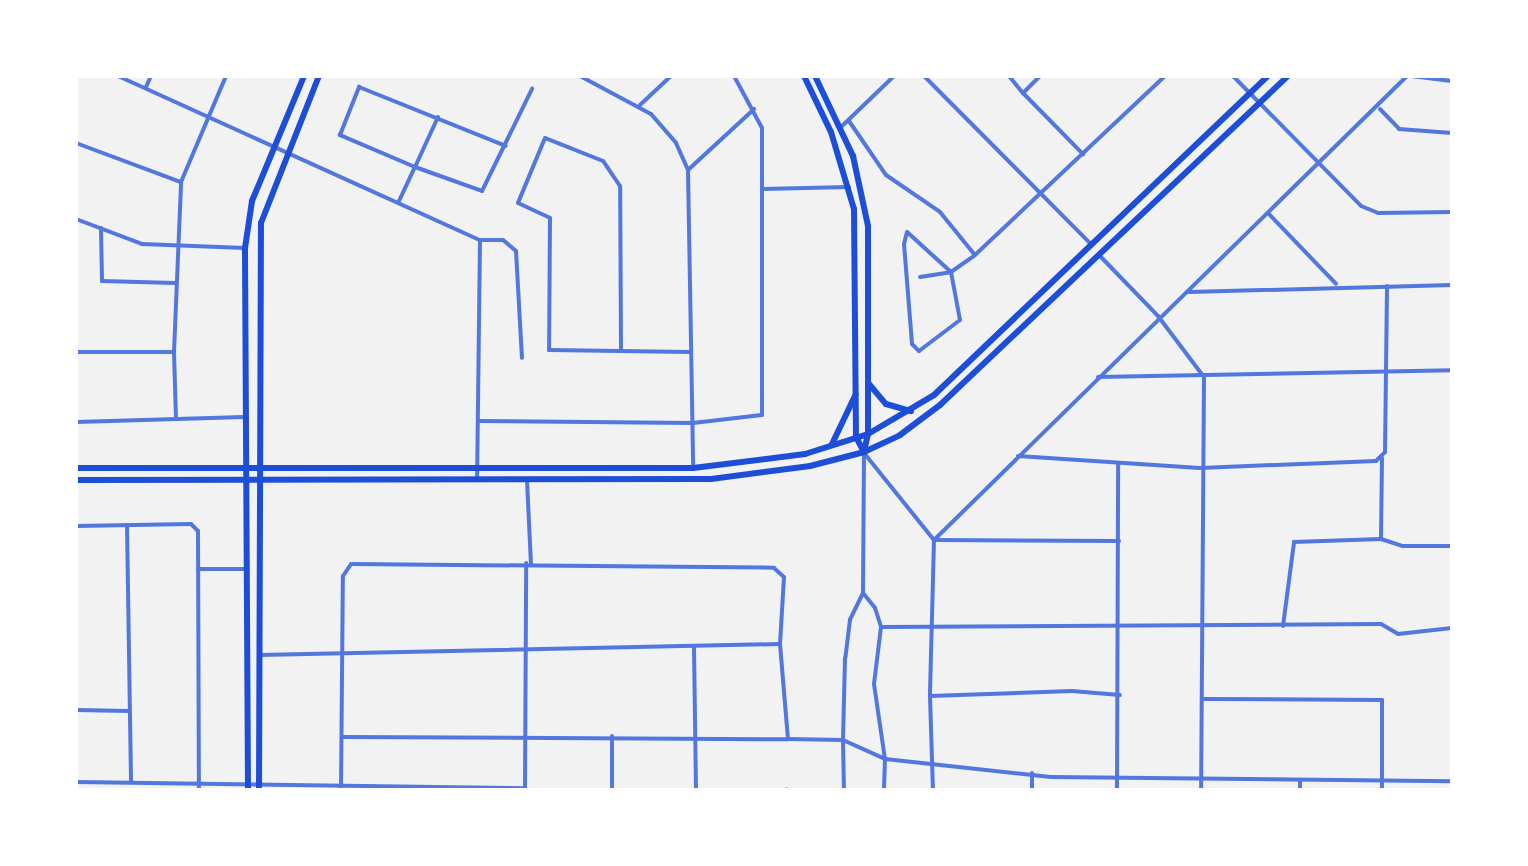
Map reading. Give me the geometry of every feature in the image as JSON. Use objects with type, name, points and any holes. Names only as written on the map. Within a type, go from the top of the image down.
[{"type":"main road","points":[[248,787],[244,478],[245,248],[252,201],[304,76]]},
{"type":"main road","points":[[259,787],[261,223],[319,76]]},
{"type":"main road","points":[[804,76],[850,187],[858,240],[859,385],[856,437],[864,452]]},
{"type":"main road","points":[[815,76],[841,127],[868,226],[868,434],[864,452]]},
{"type":"main road","points":[[76,468],[477,466],[693,468],[831,445],[868,434],[911,411],[1092,246],[1268,76]]},
{"type":"main road","points":[[76,480],[260,477],[527,480],[711,479],[810,466],[864,452],[900,435],[940,405],[1288,76]]},
{"type":"main road","points":[[244,274],[260,274]]},
{"type":"main road","points":[[868,384],[886,404],[911,411]]},
{"type":"main road","points":[[831,445],[859,385]]},
{"type":"street","points":[[118,76],[290,150],[480,240],[498,239],[516,251],[522,358]]},
{"type":"street","points":[[146,87],[151,76]]},
{"type":"street","points":[[176,419],[175,248],[181,182],[226,76]]},
{"type":"street","points":[[580,76],[640,105],[676,143],[688,170],[693,468]]},
{"type":"street","points":[[640,105],[671,76]]},
{"type":"street","points":[[478,421],[693,423],[762,415],[762,128],[754,109],[734,76]]},
{"type":"street","points":[[841,127],[894,76]]},
{"type":"street","points":[[924,76],[1092,246]]},
{"type":"street","points":[[1009,76],[1083,154]]},
{"type":"street","points":[[1023,93],[1041,76]]},
{"type":"street","points":[[920,277],[951,272],[975,255],[1165,76]]},
{"type":"street","points":[[1233,76],[1322,163],[1362,206],[1378,213],[1452,212]]},
{"type":"street","points":[[933,789],[929,627],[934,540],[1158,316],[1189,292],[1268,213],[1380,109],[1409,76],[1452,81]]},
{"type":"street","points":[[506,146],[359,87],[339,130],[342,139],[482,191],[506,146],[532,89]]},
{"type":"street","points":[[688,170],[754,109]]},
{"type":"street","points":[[1380,109],[1399,129],[1452,133]]},
{"type":"street","points":[[399,201],[438,117]]},
{"type":"street","points":[[849,121],[886,176],[940,213],[975,255]]},
{"type":"street","points":[[621,350],[620,186],[603,161],[545,138],[518,203],[550,218],[549,350],[690,352]]},
{"type":"street","points":[[76,143],[181,182]]},
{"type":"street","points":[[763,189],[850,187]]},
{"type":"street","points":[[1268,213],[1336,285]]},
{"type":"street","points":[[76,219],[142,244],[175,248],[245,248]]},
{"type":"street","points":[[101,228],[102,281],[175,283]]},
{"type":"street","points":[[908,232],[951,272],[960,320],[915,350],[904,244],[908,232]]},
{"type":"street","points":[[477,479],[480,240]]},
{"type":"street","points":[[1100,256],[1158,316],[1204,377],[1200,468],[1204,699],[1201,789]]},
{"type":"street","points":[[1189,292],[1336,285],[1452,285]]},
{"type":"street","points":[[1381,538],[1382,458],[1387,373],[1387,286]]},
{"type":"street","points":[[76,352],[174,352]]},
{"type":"street","points":[[1098,377],[1204,377],[1452,370]]},
{"type":"street","points":[[76,422],[244,417]]},
{"type":"street","points":[[864,452],[934,540]]},
{"type":"street","points":[[844,789],[845,658],[850,620],[863,593],[864,452]]},
{"type":"street","points":[[1018,456],[1200,468],[1382,458]]},
{"type":"street","points":[[1117,789],[1120,695],[1118,463]]},
{"type":"street","points":[[76,782],[200,783],[248,787],[525,789],[529,564],[527,480]]},
{"type":"street","points":[[127,525],[131,782]]},
{"type":"street","points":[[76,526],[195,526],[198,569],[199,789]]},
{"type":"street","points":[[1283,626],[1294,542],[1381,538],[1403,546],[1452,546]]},
{"type":"street","points":[[934,540],[1119,541]]},
{"type":"street","points":[[341,788],[345,654],[343,576],[351,564],[774,567],[784,578],[780,644],[788,739]]},
{"type":"street","points":[[198,569],[246,569]]},
{"type":"street","points":[[863,593],[875,608],[880,627],[874,684],[885,759],[884,789]]},
{"type":"street","points":[[880,627],[1381,624],[1398,634],[1452,628]]},
{"type":"street","points":[[260,655],[527,653],[780,644]]},
{"type":"street","points":[[694,647],[696,789]]},
{"type":"street","points":[[930,696],[1072,691],[1120,695]]},
{"type":"street","points":[[1204,699],[1382,700],[1382,789]]},
{"type":"street","points":[[76,710],[129,711]]},
{"type":"street","points":[[343,737],[684,735],[696,741],[788,739],[843,741],[885,759],[1032,773],[1300,782],[1452,781]]},
{"type":"street","points":[[612,736],[612,789]]},
{"type":"street","points":[[1032,773],[1032,789]]},
{"type":"street","points":[[1300,782],[1300,789]]}]
